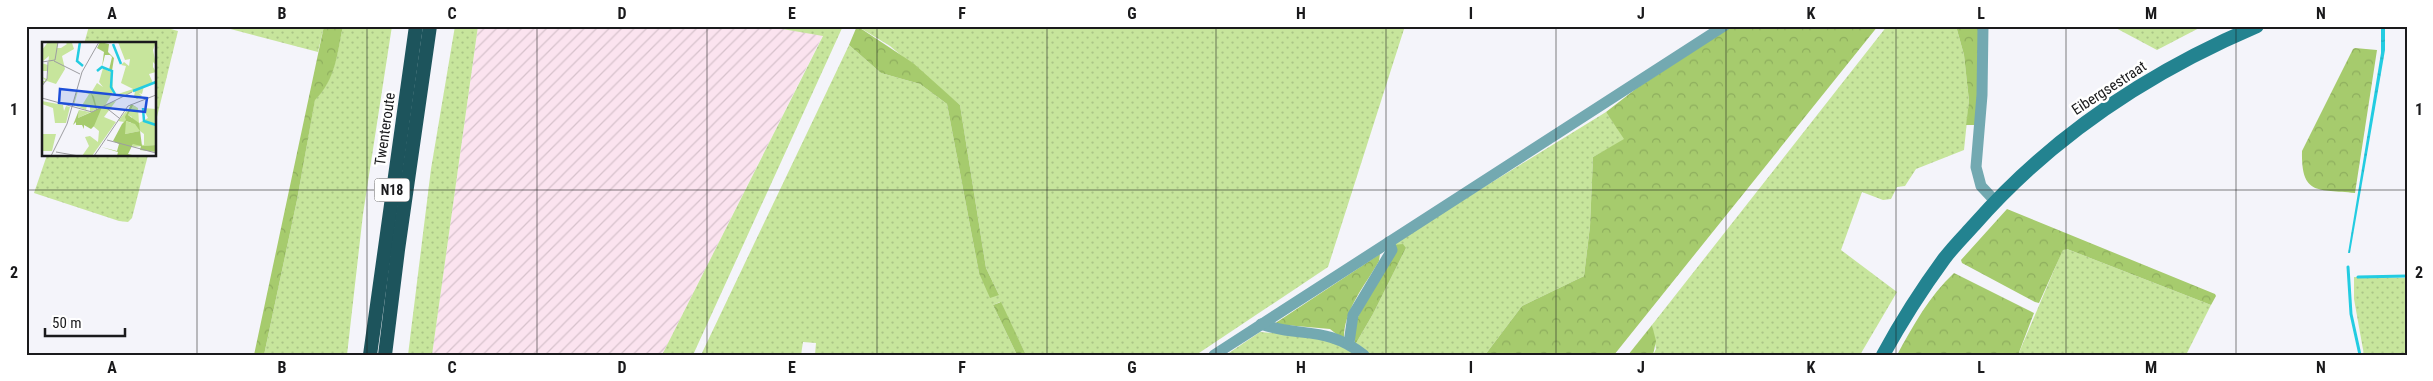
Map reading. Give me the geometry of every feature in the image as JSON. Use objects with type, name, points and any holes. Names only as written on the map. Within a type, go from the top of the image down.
[{"type":"highway","name":"Twenteroute","points":[[370,355],[416,26]]},
{"type":"highway","name":"Twenteroute","points":[[385,355],[430,26]]},
{"type":"main road","name":"Eibergsestraat","points":[[1882,355],[1944,258],[1995,200],[2062,140],[2122,96],[2190,57],[2256,26]]},
{"type":"street","points":[[1214,355],[1724,26]]},
{"type":"street","points":[[1983,26],[1982,95],[1976,167],[1981,186],[1995,200]]},
{"type":"street","points":[[1349,343],[1353,315],[1392,250],[1389,242]]},
{"type":"street","points":[[1261,324],[1272,328],[1320,333],[1349,343],[1364,355]]},
{"type":"shaded area","points":[[478,26],[765,26],[823,35],[662,355],[432,355]]},
{"type":"green space","points":[[89,26],[160,26],[178,31],[156,121],[156,42],[85,42]]},
{"type":"green space","points":[[219,26],[324,26],[318,52]]},
{"type":"green space","points":[[324,26],[343,26],[335,66],[327,84],[315,100],[297,200],[264,355],[254,355]]},
{"type":"green space","points":[[343,26],[392,26],[363,214],[347,355],[264,355],[297,200],[315,99],[322,92],[331,75]]},
{"type":"green space","points":[[455,26],[478,26],[432,355],[408,355],[431,169]]},
{"type":"green space","points":[[765,26],[843,26],[693,355],[662,355],[823,36]]},
{"type":"green space","points":[[857,26],[1405,26],[1328,267],[1196,355],[1026,355],[1000,302],[993,305],[1017,355],[815,355],[816,343],[803,342],[801,355],[701,355],[849,45],[881,73],[920,84],[947,104],[979,273],[999,295],[986,268],[960,105],[890,46]]},
{"type":"green space","points":[[857,26],[913,63],[960,105],[986,268],[999,295],[990,298],[979,273],[947,104],[920,84],[881,73],[849,45]]},
{"type":"green space","points":[[1732,26],[1878,26],[1614,355],[1485,355],[1522,306],[1584,276],[1590,226],[1593,157],[1624,139],[1606,112],[1637,88]]},
{"type":"green space","points":[[1887,26],[1956,26],[1964,55],[1969,101],[1964,150],[1916,169],[1905,186],[1897,187],[1891,199],[1883,200],[1862,192],[1841,250],[1897,292],[1860,355],[1653,355],[1656,349],[1652,325]]},
{"type":"green space","points":[[1956,26],[1980,26],[1976,125],[1966,125],[1969,101],[1964,55]]},
{"type":"green space","points":[[2112,26],[2203,26],[2157,50]]},
{"type":"green space","points":[[2355,48],[2377,50],[2355,193],[2322,190],[2309,183],[2305,176],[2302,166],[2302,151]]},
{"type":"green space","points":[[1606,112],[1624,137],[1624,140],[1593,157],[1590,226],[1584,276],[1522,306],[1485,355],[1368,355],[1355,345],[1373,314],[1406,248],[1393,245],[1406,235]]},
{"type":"green space","points":[[47,156],[148,156],[132,218],[128,222],[119,221],[34,193]]},
{"type":"green space","points":[[2007,209],[2216,296],[2211,305],[2067,249],[2063,250],[2039,303],[2035,302],[1962,263],[1961,260]]},
{"type":"green space","points":[[1403,244],[1406,248],[1373,314],[1355,345],[1354,331],[1357,319],[1393,245]]},
{"type":"green space","points":[[2063,249],[2211,305],[2186,355],[2018,355]]},
{"type":"green space","points":[[1380,254],[1379,261],[1351,308],[1347,319],[1344,340],[1330,329],[1274,324]]},
{"type":"green space","points":[[1954,273],[2034,313],[2018,355],[1897,355],[1929,301]]},
{"type":"green space","points":[[2354,277],[2407,278],[2407,355],[2364,355],[2354,299]]},
{"type":"green space","points":[[1001,302],[1026,355],[1017,355],[993,305]]},
{"type":"green space","points":[[1652,325],[1656,341],[1653,355],[1628,355]]},
{"type":"green space","points":[[1260,332],[1310,336],[1345,348],[1355,355],[1226,355]]},
{"type":"water","points":[[2381,26],[2385,26],[2385,50],[2350,253],[2348,253],[2381,53]]},
{"type":"waterway","points":[[2348,267],[2351,314],[2360,355]]},
{"type":"waterway","points":[[2358,277],[2407,276]]}]
